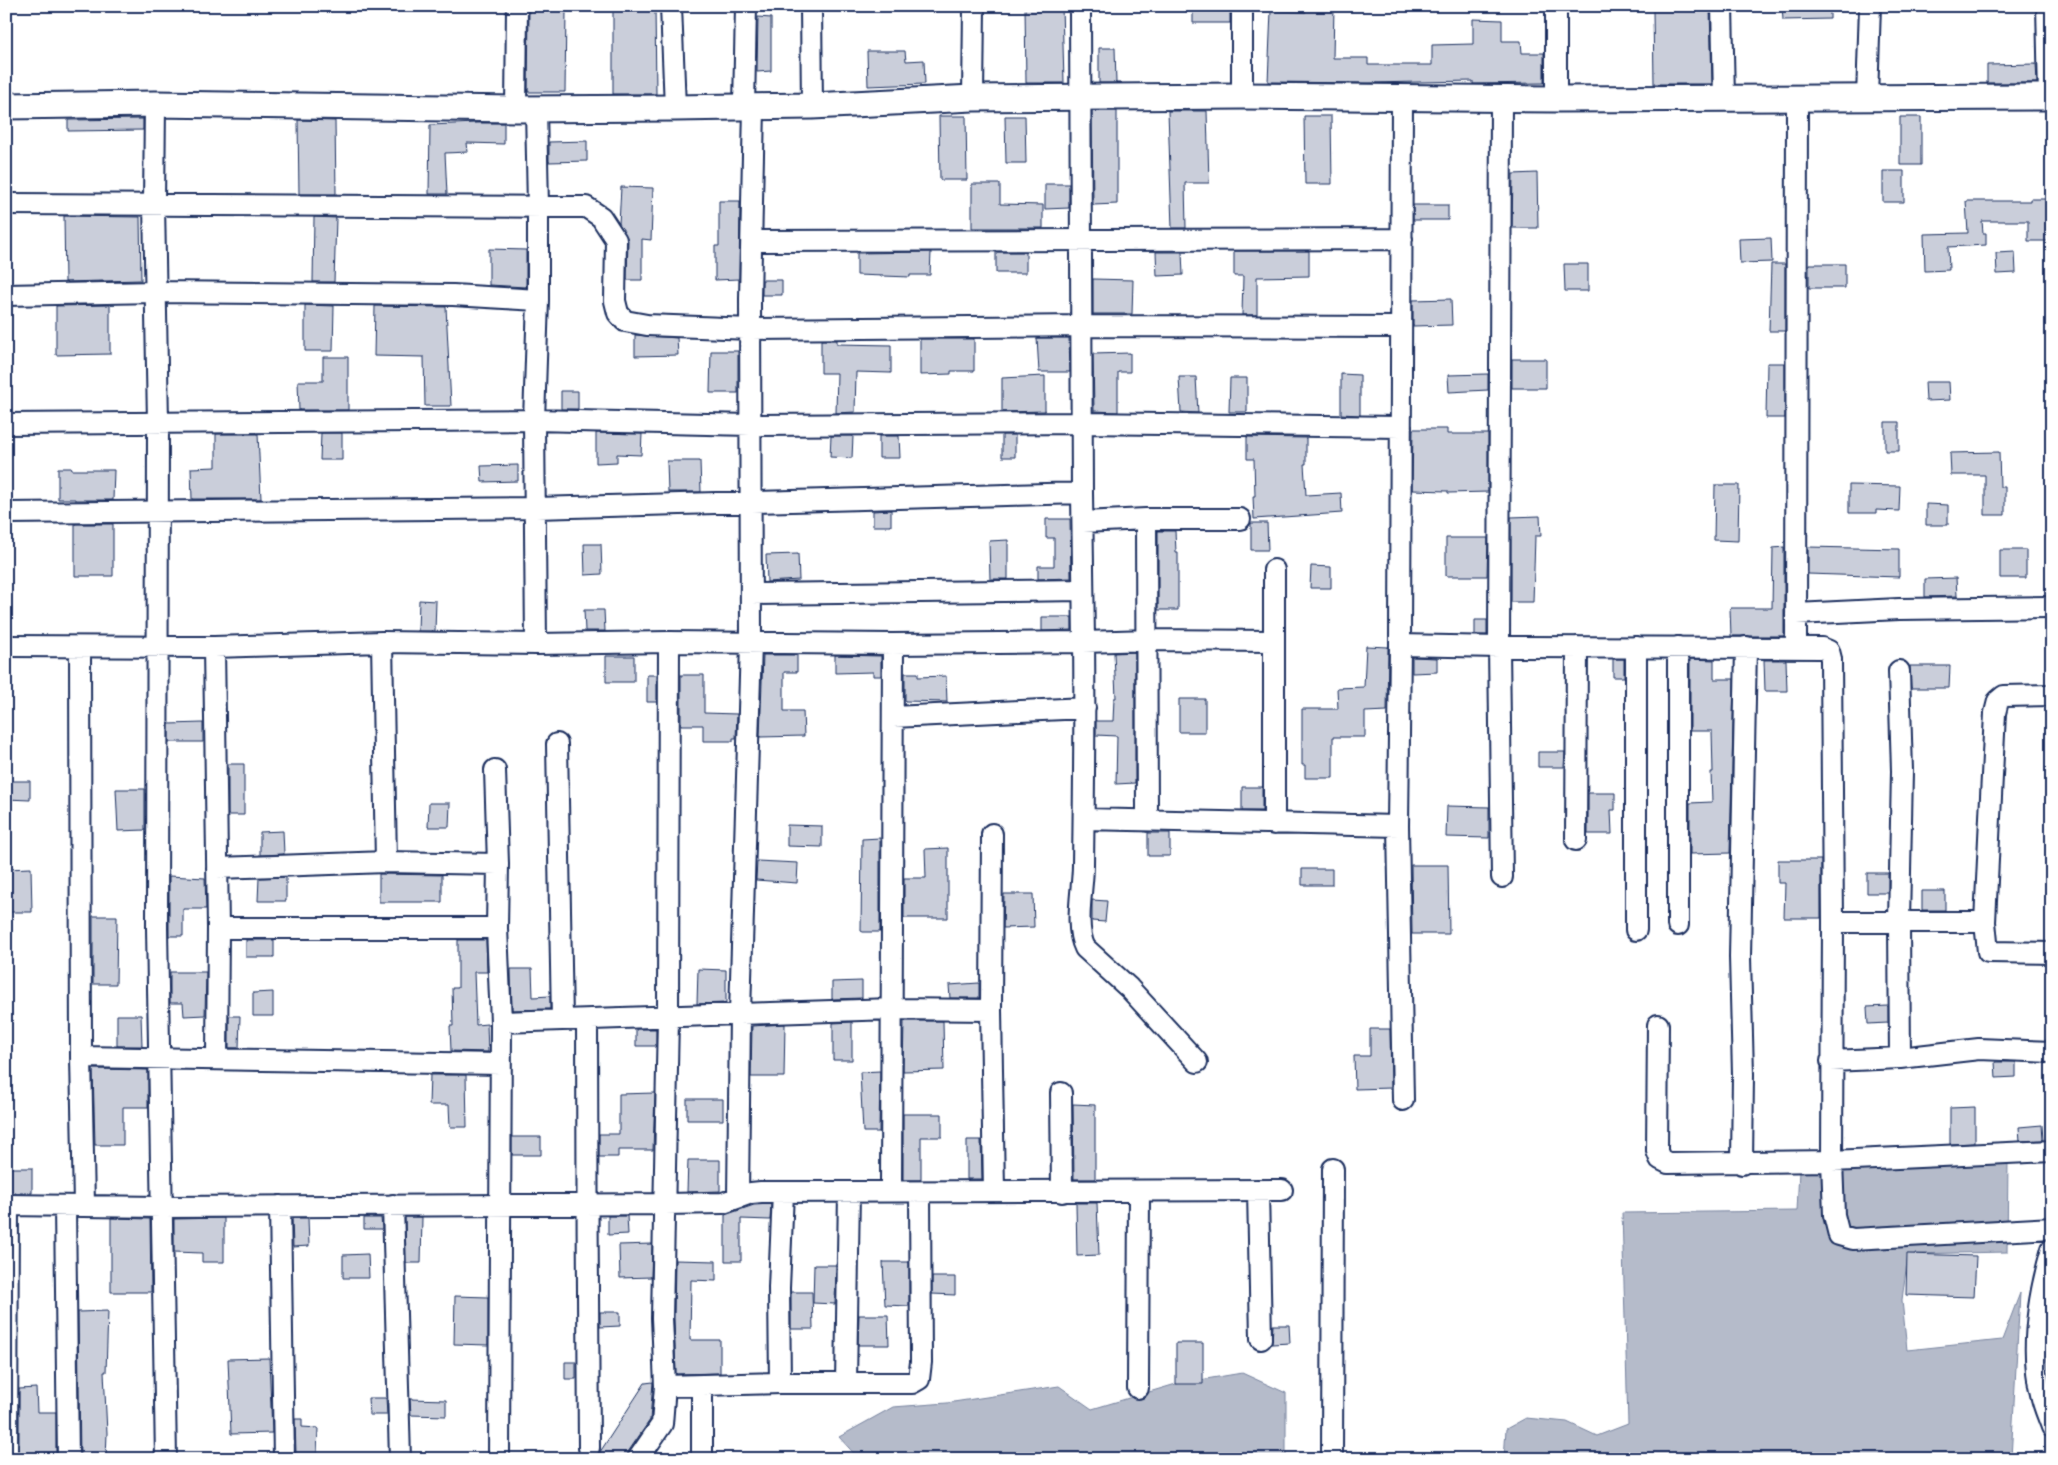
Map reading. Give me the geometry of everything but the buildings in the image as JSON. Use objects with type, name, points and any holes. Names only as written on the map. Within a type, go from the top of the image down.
[{"type":"street","points":[[517,6],[526,109],[538,207],[538,300],[534,420],[536,644]]},
{"type":"street","points":[[671,6],[675,108]]},
{"type":"street","points":[[738,1197],[740,1013],[751,594],[752,241],[746,6]]},
{"type":"street","points":[[810,6],[812,106]]},
{"type":"street","points":[[973,98],[974,6]]},
{"type":"street","points":[[1242,6],[1242,96]]},
{"type":"street","points":[[1556,6],[1556,99]]},
{"type":"street","points":[[1722,6],[1724,98]]},
{"type":"street","points":[[1867,98],[1870,6]]},
{"type":"street","points":[[6,106],[155,104],[526,109],[812,106],[973,98],[1081,97],[1242,96],[1556,99],[2050,97],[2046,6]]},
{"type":"street","points":[[1080,13],[1085,708],[1081,939],[1086,948],[1129,988],[1197,1062]]},
{"type":"street","points":[[1402,97],[1398,826],[1403,1100]]},
{"type":"street","points":[[1501,98],[1499,647],[1502,877]]},
{"type":"street","points":[[1796,648],[1797,98]]},
{"type":"street","points":[[155,104],[154,204],[158,422],[158,1059],[166,1459]]},
{"type":"street","points":[[6,204],[586,207],[601,217],[616,240],[615,301],[618,314],[626,321],[647,324],[751,329],[1082,326],[1401,327]]},
{"type":"street","points":[[752,241],[1402,239]]},
{"type":"street","points":[[6,295],[156,292],[453,294],[538,300]]},
{"type":"street","points":[[6,424],[534,420],[750,424],[1083,423],[1400,427]]},
{"type":"street","points":[[6,513],[536,508],[1082,493]]},
{"type":"street","points":[[1083,522],[1146,519],[1240,519]]},
{"type":"street","points":[[1146,519],[1148,640],[1147,821]]},
{"type":"street","points":[[1274,570],[1274,824]]},
{"type":"street","points":[[751,594],[1083,590]]},
{"type":"street","points":[[1796,614],[1899,609],[2052,607]]},
{"type":"street","points":[[6,646],[214,647],[382,642],[893,644],[1273,640]]},
{"type":"street","points":[[382,642],[386,862]]},
{"type":"street","points":[[638,1459],[662,1424],[665,1386],[662,1318],[668,1018],[669,642]]},
{"type":"street","points":[[891,1191],[893,644]]},
{"type":"street","points":[[1400,645],[1499,647],[1746,646],[1822,648],[1829,651],[1831,658],[1834,922],[1831,1060],[1832,1162],[1836,1226],[1839,1235],[1847,1238],[2052,1228]]},
{"type":"street","points":[[1742,1164],[1743,1074],[1740,957],[1746,646]]},
{"type":"street","points":[[68,1459],[74,1205],[81,1057],[80,647]]},
{"type":"street","points":[[214,647],[218,928],[217,1059]]},
{"type":"street","points":[[1576,840],[1577,647]]},
{"type":"street","points":[[1636,647],[1636,930]]},
{"type":"street","points":[[1678,647],[1678,925]]},
{"type":"street","points":[[1899,671],[1902,771],[1899,922],[1900,1058]]},
{"type":"street","points":[[2052,695],[2004,696],[1998,701],[1995,713],[1985,922],[1988,952],[2052,953]]},
{"type":"street","points":[[893,717],[1085,708]]},
{"type":"street","points":[[557,744],[562,1020]]},
{"type":"street","points":[[495,770],[498,864],[497,928],[501,1022],[499,1459]]},
{"type":"street","points":[[1084,819],[1398,826]]},
{"type":"street","points":[[992,834],[991,1010],[994,1191]]},
{"type":"street","points":[[217,868],[386,862],[498,864]]},
{"type":"street","points":[[1834,922],[1985,922]]},
{"type":"street","points":[[218,928],[497,928]]},
{"type":"street","points":[[501,1022],[668,1018],[740,1013],[892,1009],[991,1010]]},
{"type":"street","points":[[587,1020],[589,1448]]},
{"type":"street","points":[[1658,1025],[1656,1141],[1660,1159],[1668,1163],[1832,1162],[2052,1151]]},
{"type":"street","points":[[1831,1060],[1900,1058],[1979,1049],[2052,1052]]},
{"type":"street","points":[[81,1057],[500,1064]]},
{"type":"street","points":[[1061,1093],[1062,1192]]},
{"type":"street","points":[[1332,1459],[1333,1169]]},
{"type":"street","points":[[1258,1190],[1261,1339]]},
{"type":"street","points":[[7,1459],[7,1205],[161,1207],[665,1204],[723,1203],[751,1193],[783,1192],[1282,1190]]},
{"type":"street","points":[[1138,1388],[1139,1191]]},
{"type":"street","points":[[780,1383],[779,1288],[783,1192]]},
{"type":"street","points":[[846,1382],[849,1192]]},
{"type":"street","points":[[665,1386],[846,1382],[912,1383],[919,1379],[921,1362],[920,1192]]},
{"type":"street","points":[[394,1205],[400,1459]]},
{"type":"street","points":[[280,1206],[284,1459]]},
{"type":"street","points":[[2052,1249],[2045,1273],[2035,1344],[2040,1393],[2052,1427]]},
{"type":"street","points":[[702,1385],[702,1459]]},
{"type":"water","points":[[2008,1161],[2007,1252],[1908,1254],[1902,1300],[1907,1350],[2002,1340],[2020,1293],[2011,1459],[1504,1459],[1506,1429],[1526,1418],[1567,1422],[1597,1436],[1628,1424],[1622,1213],[1797,1211],[1799,1170]]},
{"type":"water","points":[[1242,1373],[1286,1393],[1286,1459],[859,1459],[839,1437],[893,1407],[947,1403],[1059,1386],[1092,1409],[1176,1384]]}]
